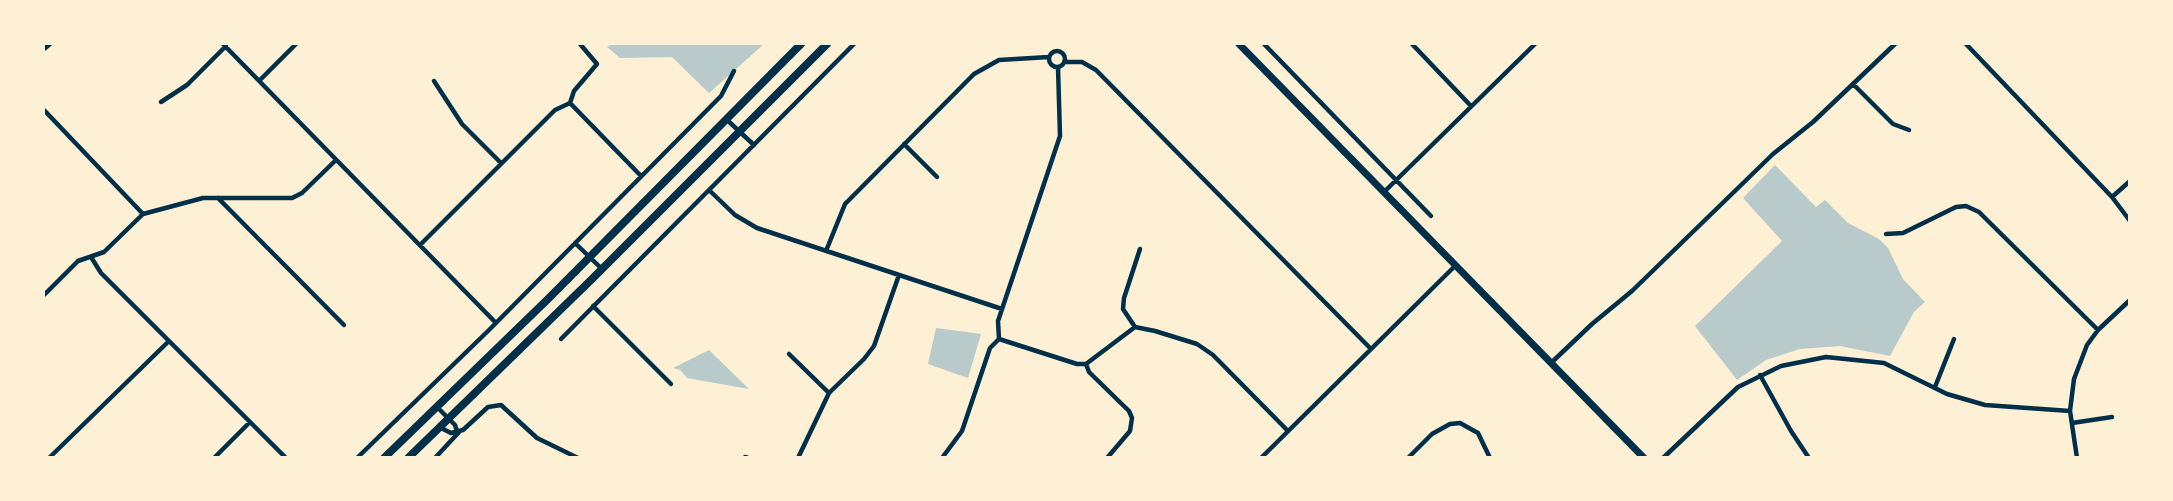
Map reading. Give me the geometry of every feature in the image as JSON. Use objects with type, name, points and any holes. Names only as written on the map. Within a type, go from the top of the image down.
[{"type":"highway","points":[[384,458],[801,44]]},
{"type":"highway","points":[[408,458],[602,269],[827,44]]},
{"type":"main road","points":[[1239,44],[1644,458]]},
{"type":"street","points":[[44,49],[50,44]]},
{"type":"street","points":[[260,80],[296,44]]},
{"type":"street","points":[[420,245],[555,110],[570,103],[574,91],[597,64],[580,44]]},
{"type":"street","points":[[561,339],[855,44]]},
{"type":"street","points":[[1263,44],[1431,216]]},
{"type":"street","points":[[1412,44],[1471,106]]},
{"type":"street","points":[[1384,192],[1536,44]]},
{"type":"street","points":[[1551,363],[1592,324],[1632,291],[1773,154],[1813,123],[1895,44]]},
{"type":"street","points":[[1966,44],[2112,197],[2130,221]]},
{"type":"street","points":[[161,102],[187,85],[225,45],[496,323]]},
{"type":"street","points":[[1056,45],[1056,52]]},
{"type":"street","points":[[826,251],[845,204],[979,69],[1003,60],[1049,57],[1056,52]]},
{"type":"street","points":[[1056,52],[1063,57],[1064,62]]},
{"type":"street","points":[[1049,57],[1050,62],[1058,67]]},
{"type":"street","points":[[1058,67],[1064,62],[1082,62],[1096,70],[1371,349]]},
{"type":"street","points":[[942,458],[962,431],[990,348],[999,339],[998,321],[1060,136],[1062,121],[1058,67]]},
{"type":"street","points":[[357,458],[496,323],[721,96],[734,71]]},
{"type":"street","points":[[434,81],[462,124],[501,163]]},
{"type":"street","points":[[1853,84],[1893,124],[1909,130]]},
{"type":"street","points":[[570,103],[642,176]]},
{"type":"street","points":[[44,110],[143,214]]},
{"type":"street","points":[[726,119],[754,145]]},
{"type":"street","points":[[904,144],[937,177]]},
{"type":"street","points":[[44,292],[74,264],[104,252],[143,214],[203,198],[292,198],[302,193],[336,160]]},
{"type":"street","points":[[2112,197],[2130,181]]},
{"type":"street","points":[[709,190],[735,215],[748,223],[1002,309]]},
{"type":"street","points":[[218,198],[344,325]]},
{"type":"street","points":[[1886,234],[1903,233],[1956,207],[1966,206],[1979,212],[2097,330]]},
{"type":"street","points":[[575,243],[602,269]]},
{"type":"street","points":[[1140,249],[1124,298],[1123,309],[1135,327],[1166,334],[1205,350],[1288,430]]},
{"type":"street","points":[[91,257],[99,270],[286,458]]},
{"type":"street","points":[[1261,458],[1456,265]]},
{"type":"street","points":[[798,458],[829,393],[874,346],[899,275]]},
{"type":"street","points":[[2078,458],[2070,411],[2073,379],[2087,345],[2097,330],[2130,300]]},
{"type":"street","points":[[593,306],[671,384]]},
{"type":"street","points":[[999,339],[1077,364],[1086,364],[1135,327]]},
{"type":"street","points":[[1935,387],[1954,339]]},
{"type":"street","points":[[49,458],[169,341]]},
{"type":"street","points":[[789,354],[829,393]]},
{"type":"street","points":[[1664,458],[1726,396],[1760,375],[1804,360],[1846,357],[1884,363],[1962,400],[1985,405],[2070,411]]},
{"type":"street","points":[[1086,364],[1089,372],[1129,411],[1132,417],[1130,431],[1107,458]]},
{"type":"street","points":[[1760,375],[1809,458]]},
{"type":"street","points":[[435,458],[458,431],[490,406],[499,405],[507,409],[537,438],[578,458]]},
{"type":"street","points":[[437,407],[458,431]]},
{"type":"street","points":[[2072,423],[2112,417]]},
{"type":"street","points":[[214,458],[250,422]]},
{"type":"street","points":[[1408,458],[1432,434],[1450,424],[1460,423],[1478,433],[1490,458]]},
{"type":"street","points":[[440,427],[451,433],[458,431]]},
{"type":"shaded area","points":[[612,44],[764,44],[709,93],[672,57],[620,58],[607,47]]},
{"type":"shaded area","points":[[1775,165],[1816,207],[1825,200],[1848,223],[1879,239],[1888,248],[1903,279],[1925,302],[1914,312],[1890,356],[1840,346],[1800,349],[1766,360],[1737,380],[1695,326],[1782,241],[1743,198]]},
{"type":"shaded area","points":[[936,328],[981,334],[968,378],[928,364]]},
{"type":"shaded area","points":[[709,350],[749,389],[687,378],[680,370],[673,368]]}]
